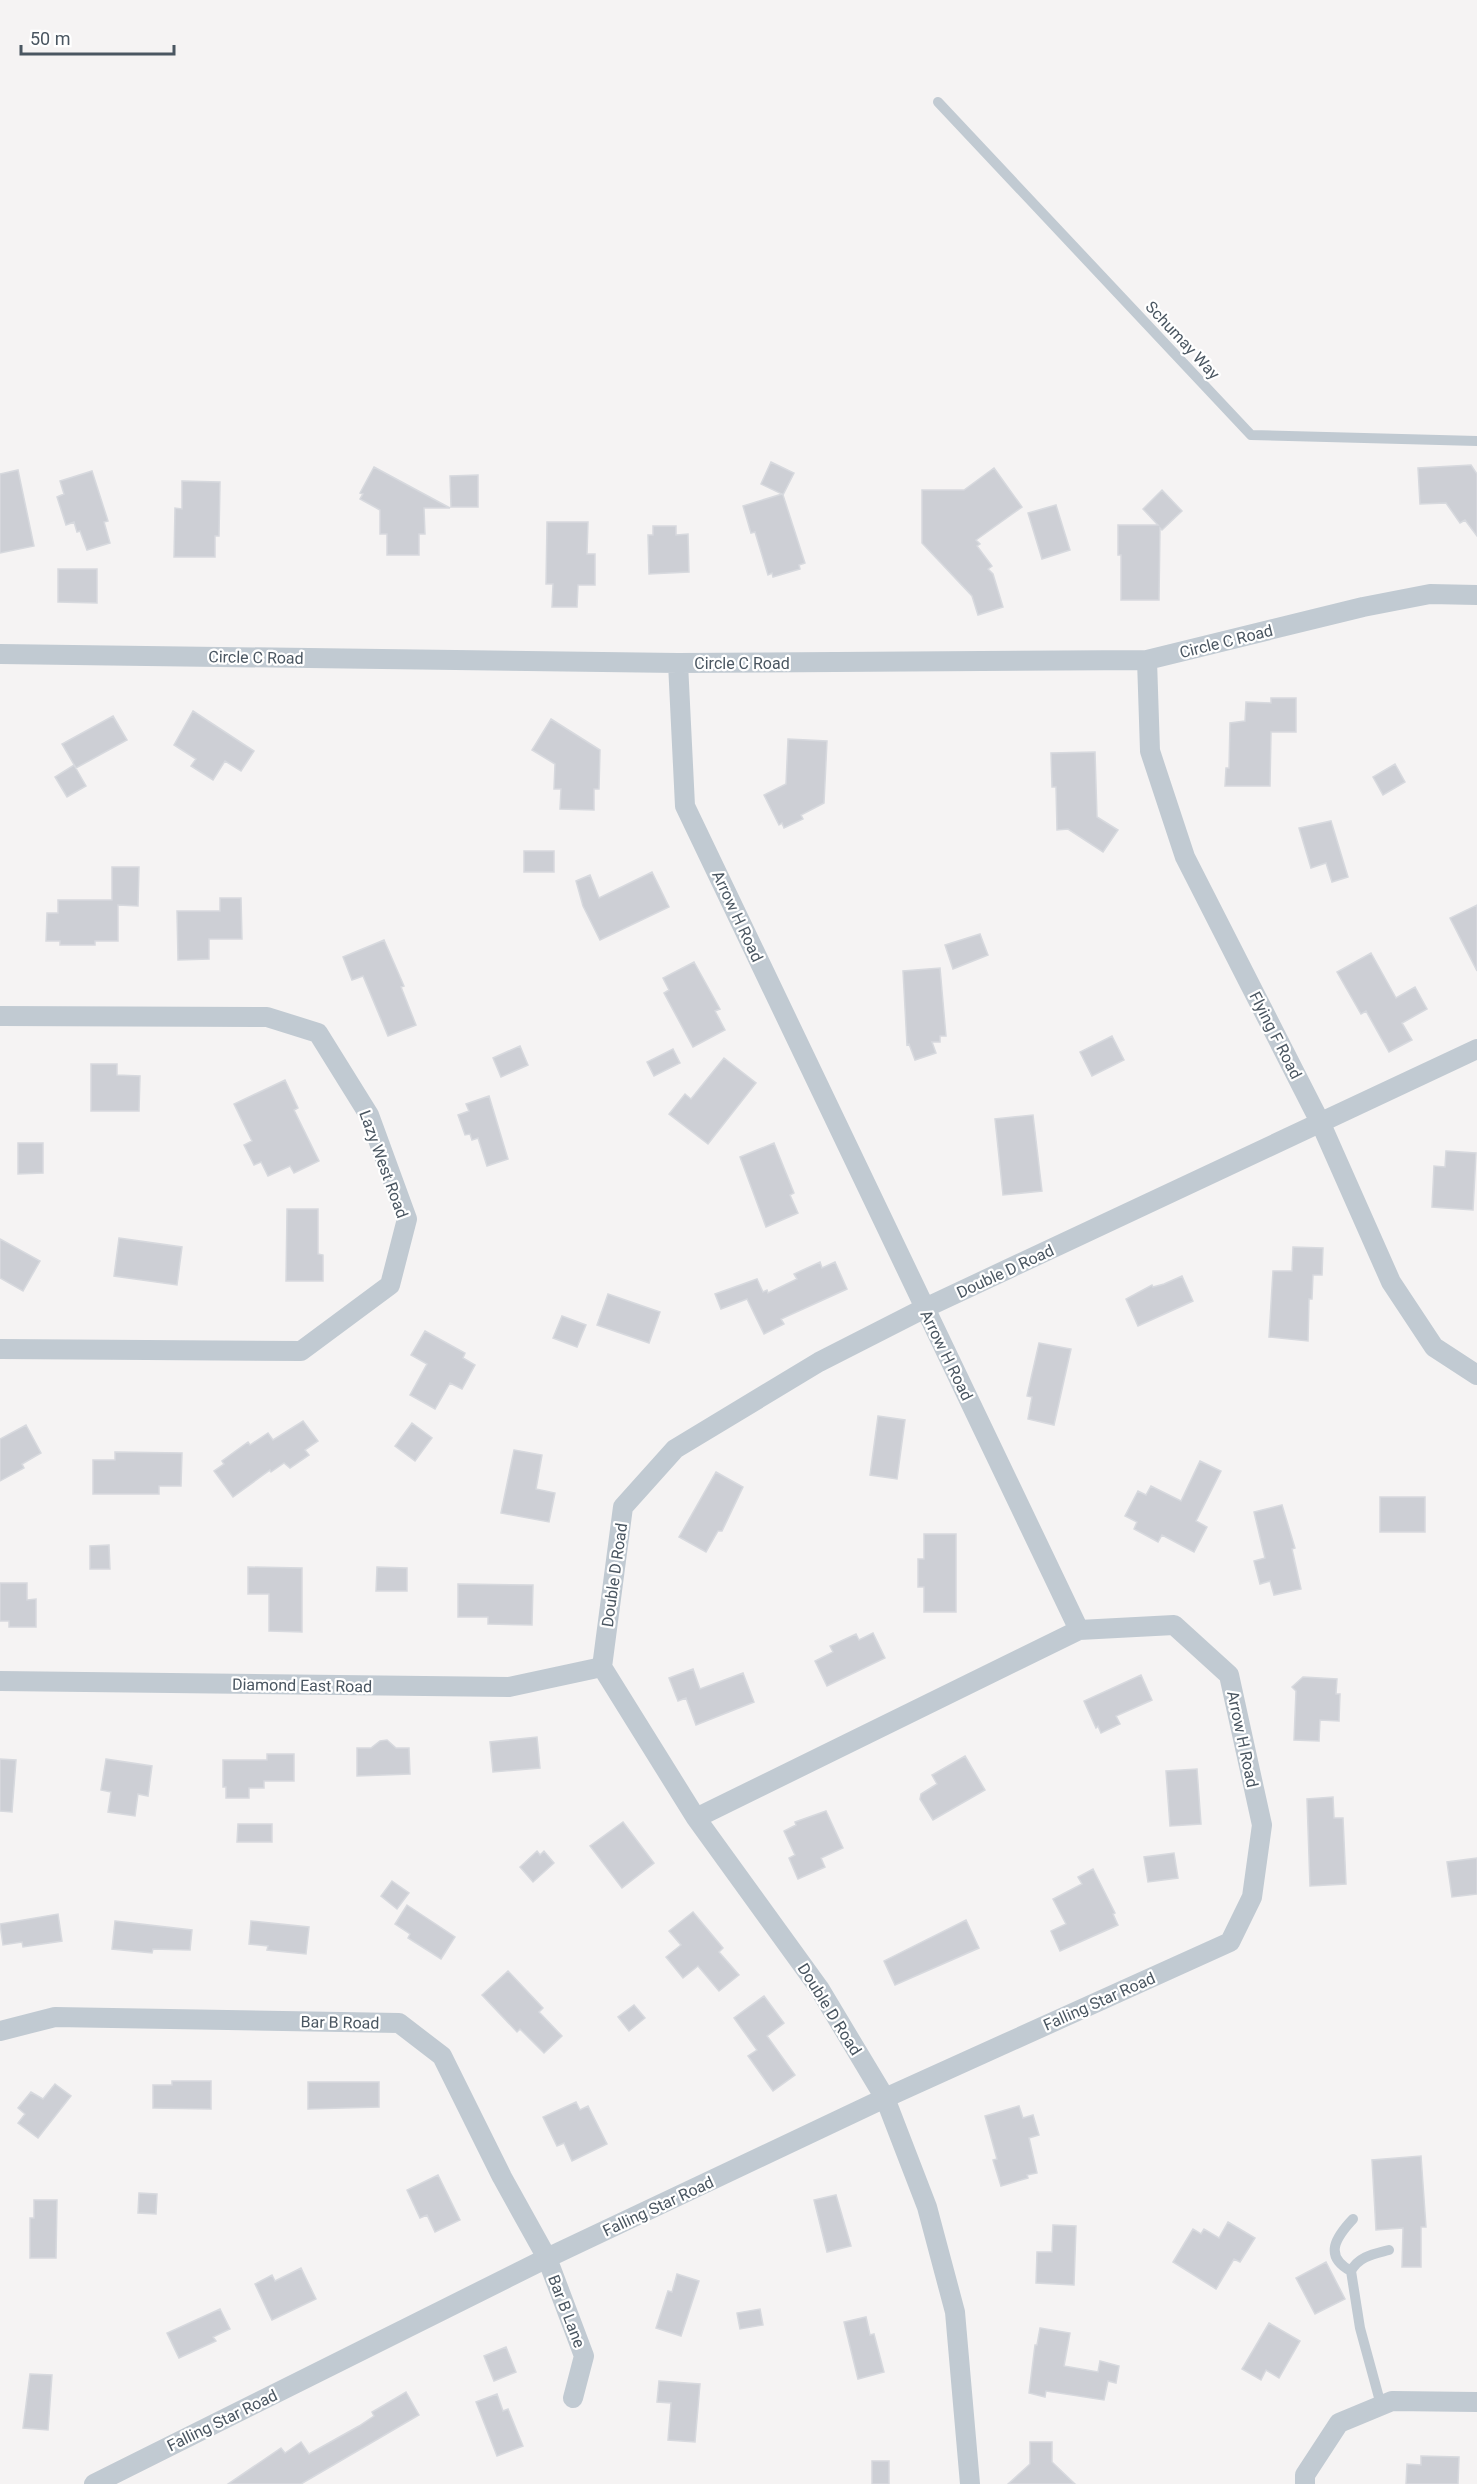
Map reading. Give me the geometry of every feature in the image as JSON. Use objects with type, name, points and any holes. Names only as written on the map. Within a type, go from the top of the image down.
[{"type":"street","name":"Circle C Road","points":[[0,654],[678,663],[1147,660],[1374,605],[1430,594],[1477,595]]},
{"type":"street","name":"Flying F Road","points":[[1147,660],[1149,751],[1185,857],[1321,1125],[1391,1282],[1434,1347],[1477,1375]]},
{"type":"street","name":"Arrow H Road","points":[[678,663],[685,806],[1079,1630],[1174,1625],[1229,1676],[1262,1825],[1252,1897],[1230,1942]]},
{"type":"street","name":"Lazy West Road","points":[[0,1016],[267,1017],[318,1033],[369,1115],[407,1219],[390,1284],[301,1351],[0,1349]]},
{"type":"street","name":"Double D Road","points":[[970,2484],[955,2313],[927,2207],[885,2098],[819,1988],[696,1818],[602,1667],[623,1507],[675,1449],[819,1362],[925,1308],[1321,1125],[1477,1049]]},
{"type":"street","points":[[696,1818],[1079,1630]]},
{"type":"street","name":"Diamond East Road","points":[[0,1682],[509,1687],[602,1667]]},
{"type":"street","name":"Falling Star Road","points":[[94,2484],[547,2258],[885,2098],[1230,1942]]},
{"type":"street","name":"Bar B Road","points":[[0,2031],[55,2017],[399,2023],[442,2056],[502,2177],[547,2258]]},
{"type":"street","name":"Bar B Lane","points":[[547,2258],[584,2355],[573,2398]]},
{"type":"street","points":[[1305,2484],[1305,2475],[1339,2423],[1392,2401],[1477,2402]]},
{"type":"lane","name":"Schumay Way","points":[[938,102],[1251,435],[1477,441]]},
{"type":"lane","points":[[1351,2271],[1338,2262],[1334,2248],[1340,2234],[1353,2219]]},
{"type":"lane","points":[[1381,2405],[1360,2328],[1351,2271],[1355,2264],[1367,2256],[1389,2250]]},
{"type":"building","points":[[771,462],[794,473],[783,495],[805,563],[799,565],[800,569],[773,577],[772,573],[768,575],[755,532],[751,533],[743,506],[782,494],[761,484]]},
{"type":"building","points":[[1471,465],[1477,474],[1477,536],[1465,520],[1460,523],[1446,503],[1420,504],[1418,468]]},
{"type":"building","points":[[374,467],[450,508],[424,508],[425,534],[419,534],[419,555],[387,555],[387,534],[380,534],[380,510],[360,499],[363,494],[360,493]]},
{"type":"building","points":[[994,468],[1022,507],[976,540],[980,544],[977,546],[992,566],[988,569],[993,574],[1003,607],[978,615],[972,596],[922,543],[922,490],[964,490]]},
{"type":"building","points":[[18,470],[34,546],[0,553],[0,474]]},
{"type":"building","points":[[92,471],[108,521],[104,522],[110,543],[87,550],[74,522],[66,525],[57,497],[64,494],[60,481]]},
{"type":"building","points":[[478,475],[478,507],[451,507],[450,476]]},
{"type":"building","points":[[182,481],[220,482],[219,536],[215,536],[215,557],[174,557],[175,508],[182,509]]},
{"type":"building","points":[[1162,490],[1182,511],[1162,530],[1160,528],[1159,600],[1121,600],[1118,525],[1158,525],[1143,509]]},
{"type":"building","points":[[1056,505],[1070,550],[1042,559],[1028,513]]},
{"type":"building","points":[[547,522],[588,522],[587,554],[595,554],[595,585],[578,585],[577,607],[552,607],[553,584],[546,584]]},
{"type":"building","points":[[653,526],[676,526],[676,535],[688,534],[689,572],[649,574],[648,535],[653,535]]},
{"type":"building","points":[[58,569],[97,569],[97,603],[58,602]]},
{"type":"building","points":[[1271,698],[1296,698],[1296,732],[1271,732],[1270,786],[1225,786],[1226,768],[1229,768],[1230,723],[1245,721],[1246,702],[1271,703]]},
{"type":"building","points":[[193,711],[254,751],[241,771],[225,761],[213,780],[191,766],[196,759],[174,745]]},
{"type":"building","points":[[113,716],[127,740],[76,768],[62,744]]},
{"type":"building","points":[[551,719],[600,750],[599,789],[594,789],[594,810],[560,809],[561,789],[554,789],[555,764],[532,750]]},
{"type":"building","points":[[788,739],[827,741],[824,803],[801,815],[803,819],[784,828],[782,823],[779,825],[764,795],[786,784]]},
{"type":"building","points":[[1095,752],[1097,817],[1118,830],[1103,852],[1068,829],[1057,830],[1056,787],[1052,787],[1051,753]]},
{"type":"building","points":[[1395,764],[1405,782],[1383,795],[1373,777]]},
{"type":"building","points":[[74,765],[86,786],[67,797],[55,777]]},
{"type":"building","points":[[1331,821],[1348,877],[1332,882],[1326,863],[1311,868],[1299,828]]},
{"type":"building","points":[[524,851],[554,851],[554,872],[524,872]]},
{"type":"building","points":[[112,867],[139,867],[138,906],[118,905],[118,941],[95,941],[95,945],[60,945],[60,941],[46,941],[47,913],[58,913],[58,900],[112,900]]},
{"type":"building","points":[[652,872],[669,907],[600,940],[583,906],[576,881],[590,875],[599,898]]},
{"type":"building","points":[[220,898],[241,898],[242,939],[209,939],[209,959],[178,960],[177,911],[220,911]]},
{"type":"building","points":[[1477,905],[1477,971],[1450,918]]},
{"type":"building","points":[[980,934],[988,955],[953,969],[945,945]]},
{"type":"building","points":[[384,940],[404,986],[401,987],[416,1025],[388,1036],[363,976],[352,980],[343,957]]},
{"type":"building","points":[[1371,953],[1396,998],[1415,987],[1427,1009],[1402,1023],[1412,1040],[1389,1052],[1366,1011],[1361,1014],[1337,972]]},
{"type":"building","points":[[694,962],[720,1009],[715,1011],[725,1030],[693,1047],[664,993],[669,990],[663,978]]},
{"type":"building","points":[[940,968],[946,1036],[940,1036],[940,1042],[932,1042],[936,1053],[915,1060],[909,1044],[907,1045],[903,971]]},
{"type":"building","points":[[1112,1036],[1124,1060],[1092,1076],[1080,1052]]},
{"type":"building","points":[[520,1046],[528,1065],[501,1077],[493,1058]]},
{"type":"building","points":[[673,1049],[680,1063],[654,1076],[647,1062]]},
{"type":"building","points":[[724,1058],[756,1083],[708,1144],[669,1114],[685,1094],[691,1099]]},
{"type":"building","points":[[91,1064],[117,1064],[117,1075],[140,1076],[139,1111],[91,1111]]},
{"type":"building","points":[[285,1080],[298,1108],[294,1110],[319,1161],[294,1173],[290,1166],[268,1176],[261,1162],[254,1165],[244,1145],[252,1141],[234,1104]]},
{"type":"building","points":[[489,1096],[508,1159],[487,1166],[478,1138],[472,1140],[470,1134],[465,1135],[458,1115],[469,1111],[466,1104]]},
{"type":"building","points":[[1033,1115],[1042,1191],[1003,1195],[995,1119]]},
{"type":"building","points":[[18,1143],[43,1143],[43,1173],[18,1174]]},
{"type":"building","points":[[774,1143],[794,1193],[790,1195],[798,1213],[766,1227],[740,1157]]},
{"type":"building","points":[[1446,1151],[1476,1153],[1473,1210],[1432,1207],[1434,1166],[1445,1167]]},
{"type":"building","points":[[287,1209],[318,1209],[318,1254],[323,1255],[323,1281],[286,1281]]},
{"type":"building","points":[[119,1238],[182,1247],[177,1285],[114,1276]]},
{"type":"building","points":[[0,1239],[40,1261],[23,1291],[0,1278]]},
{"type":"building","points":[[1293,1247],[1323,1248],[1322,1275],[1313,1275],[1312,1299],[1309,1299],[1308,1341],[1269,1337],[1273,1271],[1292,1271]]},
{"type":"building","points":[[820,1262],[822,1268],[835,1262],[847,1289],[781,1319],[784,1324],[764,1334],[747,1299],[721,1309],[715,1294],[757,1279],[763,1292],[767,1290],[768,1293],[797,1279],[794,1274]]},
{"type":"building","points":[[1182,1276],[1193,1301],[1138,1326],[1126,1299],[1152,1285],[1153,1287],[1164,1284]]},
{"type":"building","points":[[608,1294],[660,1312],[649,1343],[597,1325]]},
{"type":"building","points":[[562,1316],[586,1325],[577,1347],[553,1338]]},
{"type":"building","points":[[425,1331],[465,1353],[463,1358],[475,1365],[462,1389],[450,1383],[435,1409],[410,1395],[427,1364],[411,1355]]},
{"type":"building","points":[[1039,1343],[1071,1349],[1054,1425],[1028,1419],[1032,1397],[1027,1396]]},
{"type":"building","points":[[878,1416],[905,1420],[897,1479],[870,1475]]},
{"type":"building","points":[[303,1421],[318,1441],[305,1450],[309,1455],[290,1468],[284,1463],[271,1472],[270,1470],[233,1497],[214,1471],[224,1464],[222,1461],[248,1442],[250,1445],[268,1433],[273,1440]]},
{"type":"building","points":[[412,1423],[432,1438],[415,1461],[395,1446]]},
{"type":"building","points":[[26,1425],[41,1453],[22,1464],[24,1468],[0,1481],[0,1439]]},
{"type":"building","points":[[514,1450],[542,1455],[536,1489],[555,1493],[549,1522],[501,1513]]},
{"type":"building","points":[[115,1452],[182,1453],[181,1486],[159,1486],[159,1494],[93,1494],[93,1460],[115,1460]]},
{"type":"building","points":[[1200,1461],[1221,1471],[1196,1521],[1207,1527],[1194,1552],[1162,1535],[1158,1542],[1134,1529],[1137,1522],[1125,1516],[1138,1491],[1146,1495],[1151,1486],[1181,1501]]},
{"type":"building","points":[[716,1472],[743,1487],[722,1531],[718,1531],[706,1552],[679,1537]]},
{"type":"building","points":[[1380,1497],[1425,1497],[1425,1532],[1380,1532]]},
{"type":"building","points":[[1282,1505],[1295,1548],[1292,1549],[1301,1589],[1274,1595],[1270,1581],[1260,1584],[1254,1561],[1265,1558],[1254,1512]]},
{"type":"building","points":[[924,1534],[956,1534],[956,1612],[924,1612],[924,1587],[918,1587],[918,1559],[924,1559]]},
{"type":"building","points":[[109,1545],[110,1569],[90,1569],[90,1546]]},
{"type":"building","points":[[248,1567],[302,1568],[302,1632],[269,1631],[269,1594],[248,1594]]},
{"type":"building","points":[[377,1567],[407,1568],[407,1591],[376,1591]]},
{"type":"building","points":[[0,1583],[27,1583],[27,1600],[36,1599],[36,1627],[9,1627],[9,1621],[0,1621]]},
{"type":"building","points":[[458,1584],[533,1585],[532,1625],[488,1624],[488,1617],[458,1617]]},
{"type":"building","points":[[873,1633],[885,1658],[827,1686],[815,1661],[833,1652],[830,1646],[856,1634],[859,1640]]},
{"type":"building","points":[[693,1669],[700,1689],[743,1673],[754,1702],[696,1725],[686,1698],[678,1701],[669,1678]]},
{"type":"building","points":[[1141,1675],[1152,1700],[1116,1716],[1120,1724],[1101,1733],[1098,1726],[1096,1728],[1084,1701]]},
{"type":"building","points":[[1303,1677],[1337,1679],[1336,1694],[1340,1694],[1339,1721],[1320,1720],[1319,1741],[1294,1740],[1296,1691],[1292,1687]]},
{"type":"building","points":[[537,1737],[540,1768],[493,1772],[490,1742]]},
{"type":"building","points":[[387,1740],[396,1748],[409,1748],[410,1774],[357,1776],[357,1748],[371,1748],[380,1741]]},
{"type":"building","points":[[267,1754],[294,1754],[294,1781],[264,1781],[264,1788],[249,1788],[249,1798],[226,1798],[226,1787],[223,1787],[223,1760],[267,1760]]},
{"type":"building","points":[[965,1756],[985,1790],[933,1820],[920,1799],[921,1794],[937,1784],[932,1775]]},
{"type":"building","points":[[0,1759],[16,1760],[12,1812],[0,1811]]},
{"type":"building","points":[[106,1759],[152,1766],[148,1796],[138,1794],[135,1816],[108,1812],[111,1792],[101,1790]]},
{"type":"building","points":[[1197,1769],[1201,1824],[1170,1826],[1166,1771]]},
{"type":"building","points":[[1333,1797],[1334,1818],[1343,1818],[1346,1884],[1310,1886],[1307,1799]]},
{"type":"building","points":[[826,1811],[843,1848],[821,1858],[825,1867],[798,1879],[789,1858],[795,1855],[784,1831],[796,1825],[795,1822]]},
{"type":"building","points":[[623,1822],[654,1863],[622,1888],[590,1846]]},
{"type":"building","points":[[238,1824],[272,1824],[272,1842],[237,1842]]},
{"type":"building","points":[[537,1851],[540,1855],[544,1851],[554,1863],[533,1882],[520,1867]]},
{"type":"building","points":[[1174,1853],[1178,1878],[1148,1882],[1144,1857]]},
{"type":"building","points":[[1477,1858],[1477,1894],[1452,1897],[1447,1862]]},
{"type":"building","points":[[1093,1869],[1115,1913],[1113,1914],[1118,1925],[1060,1951],[1051,1931],[1066,1924],[1053,1899],[1082,1884],[1078,1877]]},
{"type":"building","points":[[392,1881],[409,1893],[397,1909],[381,1896]]},
{"type":"building","points":[[407,1905],[455,1937],[441,1959],[408,1938],[410,1934],[395,1924]]},
{"type":"building","points":[[693,1912],[723,1948],[719,1952],[739,1975],[719,1991],[698,1966],[683,1978],[666,1957],[681,1945],[669,1931]]},
{"type":"building","points":[[58,1914],[62,1941],[23,1947],[22,1942],[3,1945],[0,1924]]},
{"type":"building","points":[[966,1920],[979,1948],[895,1985],[884,1961]]},
{"type":"building","points":[[115,1921],[192,1930],[190,1950],[153,1949],[152,1953],[112,1949]]},
{"type":"building","points":[[251,1921],[309,1927],[306,1954],[267,1950],[268,1946],[249,1944]]},
{"type":"building","points":[[508,1971],[543,2008],[539,2012],[562,2036],[544,2053],[520,2029],[517,2032],[482,1995]]},
{"type":"building","points":[[764,1996],[784,2023],[767,2036],[795,2075],[773,2091],[748,2056],[757,2050],[734,2018]]},
{"type":"building","points":[[634,2005],[645,2018],[629,2031],[618,2017]]},
{"type":"building","points":[[172,2081],[211,2081],[211,2109],[153,2108],[153,2085],[172,2085]]},
{"type":"building","points":[[308,2082],[379,2082],[379,2107],[308,2109]]},
{"type":"building","points":[[55,2084],[71,2096],[38,2138],[18,2123],[25,2114],[18,2108],[31,2092],[43,2099]]},
{"type":"building","points":[[576,2102],[580,2110],[588,2106],[607,2144],[572,2161],[564,2143],[557,2146],[543,2117]]},
{"type":"building","points":[[1019,2106],[1023,2118],[1033,2115],[1039,2135],[1029,2138],[1037,2173],[1001,2186],[993,2160],[997,2159],[985,2116]]},
{"type":"building","points":[[1421,2156],[1426,2227],[1421,2227],[1421,2267],[1402,2267],[1403,2228],[1376,2230],[1372,2160]]},
{"type":"building","points":[[438,2175],[460,2220],[435,2232],[427,2215],[420,2218],[407,2190]]},
{"type":"building","points":[[139,2193],[157,2194],[156,2214],[138,2213]]},
{"type":"building","points":[[836,2195],[851,2246],[827,2252],[814,2200]]},
{"type":"building","points":[[34,2200],[57,2200],[56,2258],[30,2258],[30,2218],[34,2218]]},
{"type":"building","points":[[1228,2222],[1255,2238],[1240,2262],[1234,2259],[1216,2289],[1173,2262],[1193,2229],[1201,2234],[1204,2229],[1219,2238]]},
{"type":"building","points":[[1053,2225],[1076,2226],[1074,2285],[1036,2283],[1037,2252],[1052,2252]]},
{"type":"building","points":[[1326,2262],[1345,2299],[1315,2314],[1296,2278]]},
{"type":"building","points":[[301,2268],[316,2299],[272,2320],[255,2284],[272,2275],[275,2281]]},
{"type":"building","points":[[677,2274],[699,2281],[681,2336],[656,2328],[668,2291],[672,2292]]},
{"type":"building","points":[[220,2309],[230,2329],[213,2337],[216,2341],[179,2358],[167,2333]]},
{"type":"building","points":[[760,2309],[763,2325],[740,2329],[737,2313]]},
{"type":"building","points":[[866,2317],[870,2335],[874,2334],[884,2372],[858,2379],[844,2322]]},
{"type":"building","points":[[1269,2323],[1300,2341],[1279,2378],[1266,2370],[1261,2380],[1242,2369]]},
{"type":"building","points":[[1040,2328],[1070,2333],[1064,2366],[1098,2372],[1100,2361],[1119,2366],[1116,2383],[1108,2381],[1104,2400],[1046,2391],[1045,2397],[1029,2393],[1035,2345],[1037,2345]]},
{"type":"building","points":[[506,2347],[516,2372],[494,2381],[484,2356]]},
{"type":"building","points":[[30,2374],[52,2375],[48,2430],[23,2428]]},
{"type":"building","points":[[659,2381],[700,2384],[695,2442],[668,2440],[671,2403],[657,2402]]},
{"type":"building","points":[[406,2392],[419,2415],[301,2484],[228,2484],[281,2448],[285,2453],[301,2442],[309,2454],[359,2426],[374,2416],[372,2412]]},
{"type":"building","points":[[497,2394],[503,2411],[508,2409],[523,2446],[497,2456],[476,2402]]},
{"type":"building","points":[[1030,2442],[1052,2442],[1052,2462],[1075,2484],[1008,2484],[1030,2464]]},
{"type":"building","points":[[1421,2456],[1459,2457],[1458,2484],[1406,2484],[1407,2464],[1421,2465]]},
{"type":"building","points":[[872,2461],[889,2461],[889,2484],[872,2484]]}]
